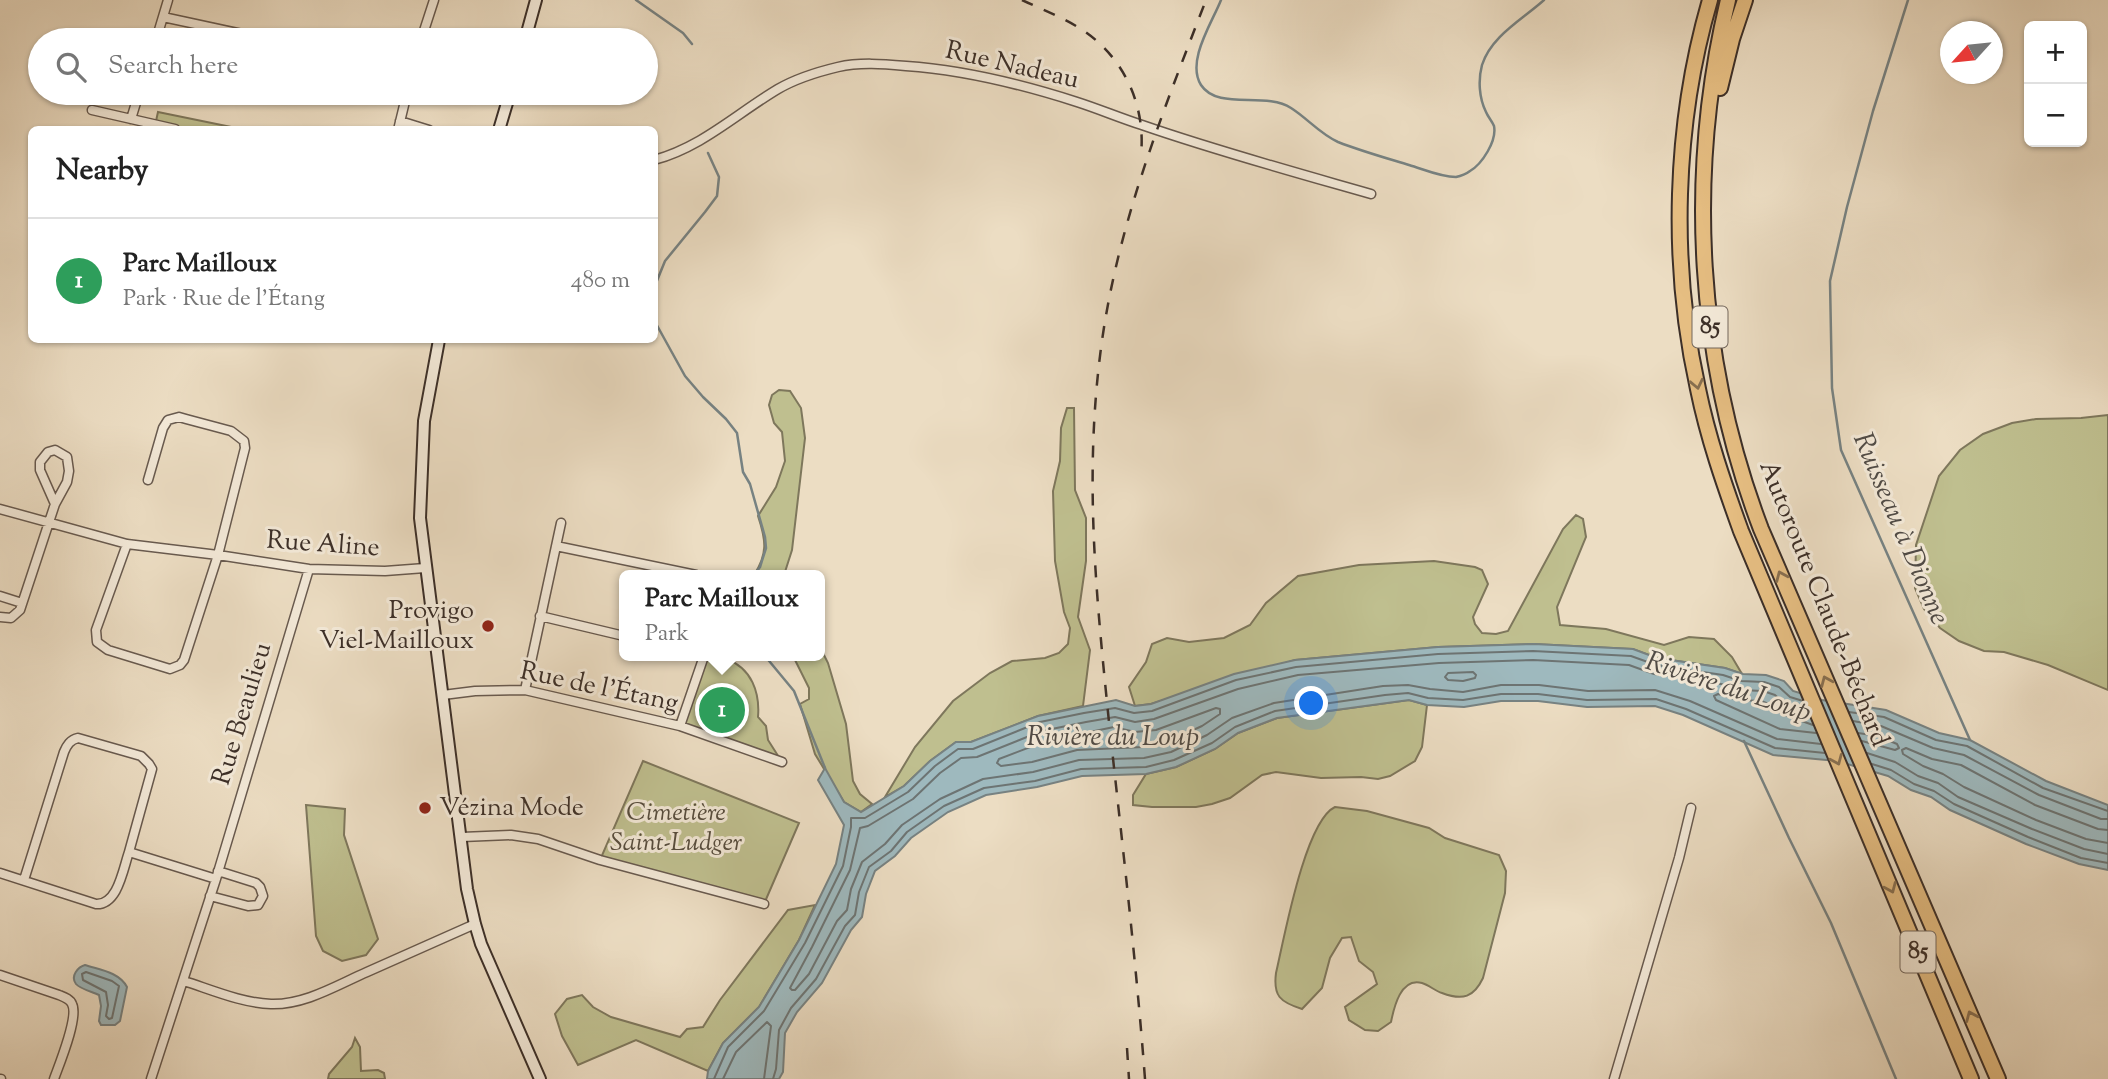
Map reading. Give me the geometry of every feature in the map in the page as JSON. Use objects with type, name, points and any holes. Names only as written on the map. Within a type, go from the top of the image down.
[{"type":"highway","points":[[1682,264],[1677,201],[1677,141],[1700,0]]},
{"type":"highway","name":"Autoroute Claude-Béchard","points":[[1710,0],[1695,66],[1684,138],[1681,207],[1682,264],[1691,356],[1704,418],[1728,497],[1971,1079]]},
{"type":"highway","name":"Autoroute Claude-Béchard","points":[[1728,0],[1710,96],[1702,204],[1707,297],[1721,393],[1734,447],[1752,504],[1808,639],[1998,1079]]},
{"type":"highway","points":[[1721,393],[1710,255],[1710,176],[1721,82],[1745,0]]},
{"type":"main road","points":[[528,28],[536,0]]},
{"type":"main road","points":[[500,126],[506,105]]},
{"type":"main road","points":[[438,343],[425,421],[420,518],[467,889],[475,924],[493,972],[540,1079]]},
{"type":"street","points":[[160,28],[168,0]]},
{"type":"street","points":[[425,28],[434,0]]},
{"type":"street","points":[[163,17],[214,28]]},
{"type":"street","name":"Rue Nadeau","points":[[658,158],[702,140],[778,89],[801,78],[841,66],[872,63],[968,72],[1002,79],[1079,102],[1142,126],[1371,194]]},
{"type":"street","points":[[131,119],[135,105]]},
{"type":"street","points":[[399,125],[404,105]]},
{"type":"street","points":[[92,110],[162,126]]},
{"type":"street","points":[[0,509],[127,544],[96,630],[97,642],[108,650],[170,669],[180,666],[184,660],[218,555],[245,448],[244,441],[231,431],[179,417],[172,418],[163,428],[148,480]]},
{"type":"street","points":[[0,617],[11,618],[20,610],[55,504],[66,482],[69,471],[67,457],[55,450],[48,452],[40,461],[40,470],[55,504]]},
{"type":"street","points":[[525,690],[561,523]]},
{"type":"street","name":"Rue Aline","points":[[127,544],[309,569],[385,571],[425,568]]},
{"type":"street","points":[[556,546],[672,570]]},
{"type":"street","name":"Rue Beaulieu","points":[[151,1079],[217,875],[309,569]]},
{"type":"street","points":[[0,596],[22,603]]},
{"type":"street","points":[[540,616],[619,635]]},
{"type":"street","points":[[680,726],[702,661]]},
{"type":"street","name":"Rue de l'Étang","points":[[443,695],[485,690],[525,690],[680,726],[782,762]]},
{"type":"street","points":[[0,873],[96,904],[108,902],[113,896],[129,852],[151,776],[152,769],[149,764],[141,756],[86,739],[72,740],[64,752],[54,780],[24,880]]},
{"type":"street","points":[[1614,1079],[1679,858],[1691,808]]},
{"type":"street","points":[[462,837],[510,835],[538,839],[600,860],[764,904]]},
{"type":"street","points":[[129,852],[256,883],[263,897],[258,905],[248,906],[210,896]]},
{"type":"street","points":[[184,981],[253,1002],[288,1003],[303,1000],[475,924]]},
{"type":"street","points":[[0,975],[60,995],[72,1004],[73,1019],[54,1079]]},
{"type":"green space","points":[[158,112],[226,126],[155,126]]},
{"type":"green space","points":[[779,390],[790,391],[801,408],[805,438],[792,550],[786,570],[757,570],[764,553],[763,532],[758,516],[776,487],[785,461],[782,432],[774,423],[769,405],[772,395]]},
{"type":"green space","points":[[1067,408],[1074,408],[1075,490],[1086,518],[1086,561],[1078,617],[1090,650],[1083,706],[1038,716],[971,742],[956,742],[930,761],[904,786],[885,797],[915,747],[953,701],[990,673],[1012,661],[1045,658],[1059,653],[1068,644],[1070,628],[1064,612],[1055,561],[1053,491],[1060,461],[1061,428]]},
{"type":"green space","points":[[2108,415],[2108,690],[2048,665],[2004,652],[1984,651],[1959,641],[1940,628],[1924,609],[1915,588],[1916,545],[1939,476],[1960,450],[1983,434],[2012,423]]},
{"type":"green space","points":[[1576,515],[1583,519],[1586,537],[1557,607],[1560,625],[1606,629],[1664,645],[1689,637],[1714,639],[1732,657],[1742,674],[1725,668],[1657,658],[1633,649],[1534,644],[1438,647],[1295,660],[1151,704],[1135,706],[1129,687],[1146,662],[1152,644],[1167,638],[1189,642],[1224,638],[1250,625],[1266,603],[1298,576],[1359,565],[1434,561],[1475,567],[1482,570],[1488,584],[1473,617],[1475,624],[1482,633],[1508,631],[1563,529]]},
{"type":"green space","points":[[825,657],[846,724],[853,781],[860,794],[872,804],[861,812],[844,802],[815,754],[800,704],[809,699],[809,688],[796,661],[825,661]]},
{"type":"green space","points":[[702,661],[730,661],[742,668],[753,682],[758,699],[758,717],[766,726],[768,740],[782,762],[680,726]]},
{"type":"green space","points":[[1409,700],[1427,705],[1422,747],[1415,761],[1390,776],[1378,779],[1321,778],[1276,772],[1262,775],[1230,798],[1212,804],[1196,807],[1133,805],[1133,795],[1146,774],[1176,767],[1215,749],[1238,733],[1277,718]]},
{"type":"green space","name":"Cimetière Saint-Ludger","points":[[643,761],[799,823],[764,904],[600,860]]},
{"type":"green space","points":[[306,805],[345,809],[344,835],[378,939],[366,955],[342,961],[323,951],[316,936]]},
{"type":"green space","points":[[1335,807],[1367,811],[1429,828],[1445,838],[1499,855],[1506,871],[1505,893],[1483,978],[1472,993],[1456,997],[1422,983],[1409,984],[1400,995],[1391,1022],[1378,1031],[1365,1030],[1349,1020],[1345,1007],[1377,984],[1373,972],[1359,961],[1351,937],[1342,938],[1330,958],[1322,988],[1302,1009],[1283,1001],[1277,993],[1276,973],[1305,857],[1324,817]]},
{"type":"green space","points":[[815,905],[799,940],[759,1007],[723,1043],[708,1071],[636,1040],[578,1065],[562,1036],[555,1014],[567,999],[582,995],[593,1007],[611,1017],[680,1037],[687,1029],[703,1027],[720,1000],[788,910]]},
{"type":"green space","points":[[355,1038],[360,1047],[361,1071],[378,1070],[384,1073],[385,1079],[328,1079],[329,1074],[352,1047]]},
{"type":"water","name":"Rivière du Loup","points":[[1534,644],[1633,649],[1657,658],[1725,668],[1743,674],[1766,675],[1784,681],[1793,691],[1822,700],[1886,710],[1939,733],[1970,740],[2046,781],[2108,805],[2108,870],[2079,864],[2026,844],[1950,810],[1931,797],[1911,790],[1888,776],[1837,761],[1773,755],[1683,715],[1655,706],[1587,707],[1538,701],[1501,701],[1464,707],[1427,705],[1409,700],[1277,718],[1238,733],[1215,749],[1176,767],[1146,774],[1082,776],[986,795],[948,812],[911,838],[895,856],[875,871],[866,894],[862,917],[851,930],[822,983],[797,1012],[785,1033],[783,1072],[779,1079],[707,1079],[708,1071],[723,1043],[759,1007],[799,940],[836,864],[844,825],[818,780],[825,768],[844,802],[861,812],[904,786],[930,761],[956,742],[971,742],[1038,716],[1116,700],[1135,706],[1151,704],[1234,674],[1295,660],[1438,647]]},
{"type":"water","points":[[85,965],[114,975],[127,987],[120,1021],[115,1025],[101,1025],[99,995],[80,987],[74,981],[76,972]]},
{"type":"waterway","points":[[636,0],[683,33],[692,44]]},
{"type":"waterway","points":[[1221,0],[1198,54],[1197,75],[1201,85],[1209,93],[1230,99],[1280,103],[1338,142],[1444,176],[1456,177],[1475,168],[1488,152],[1493,138],[1494,126],[1484,107],[1480,89],[1482,65],[1486,55],[1500,37],[1544,0]]},
{"type":"waterway","name":"Ruisseau à Dionne","points":[[1908,0],[1873,111],[1830,281],[1832,388],[1841,450],[1970,740]]},
{"type":"waterway","points":[[658,278],[665,261],[717,196],[719,177],[708,153]]},
{"type":"waterway","points":[[658,327],[685,376],[737,433],[743,472],[750,484],[765,537],[766,548],[758,570]]},
{"type":"waterway","points":[[769,661],[794,691],[825,768]]},
{"type":"waterway","points":[[1744,741],[1831,923],[1896,1079]]},
{"type":"railway","points":[[1022,0],[1081,29],[1096,40],[1120,67],[1129,83],[1140,118],[1141,155]]},
{"type":"railway","points":[[1145,1079],[1096,581],[1093,443],[1101,348],[1118,258],[1143,171],[1206,0]]},
{"type":"railway","points":[[1127,1048],[1129,1079]]},
{"type":"place","name":"Provigo Viel-Mailloux","points":[[488,626]]},
{"type":"place","name":"Parc Mailloux","points":[[722,710]]},
{"type":"place","name":"Vézina Mode","points":[[425,808]]}]
